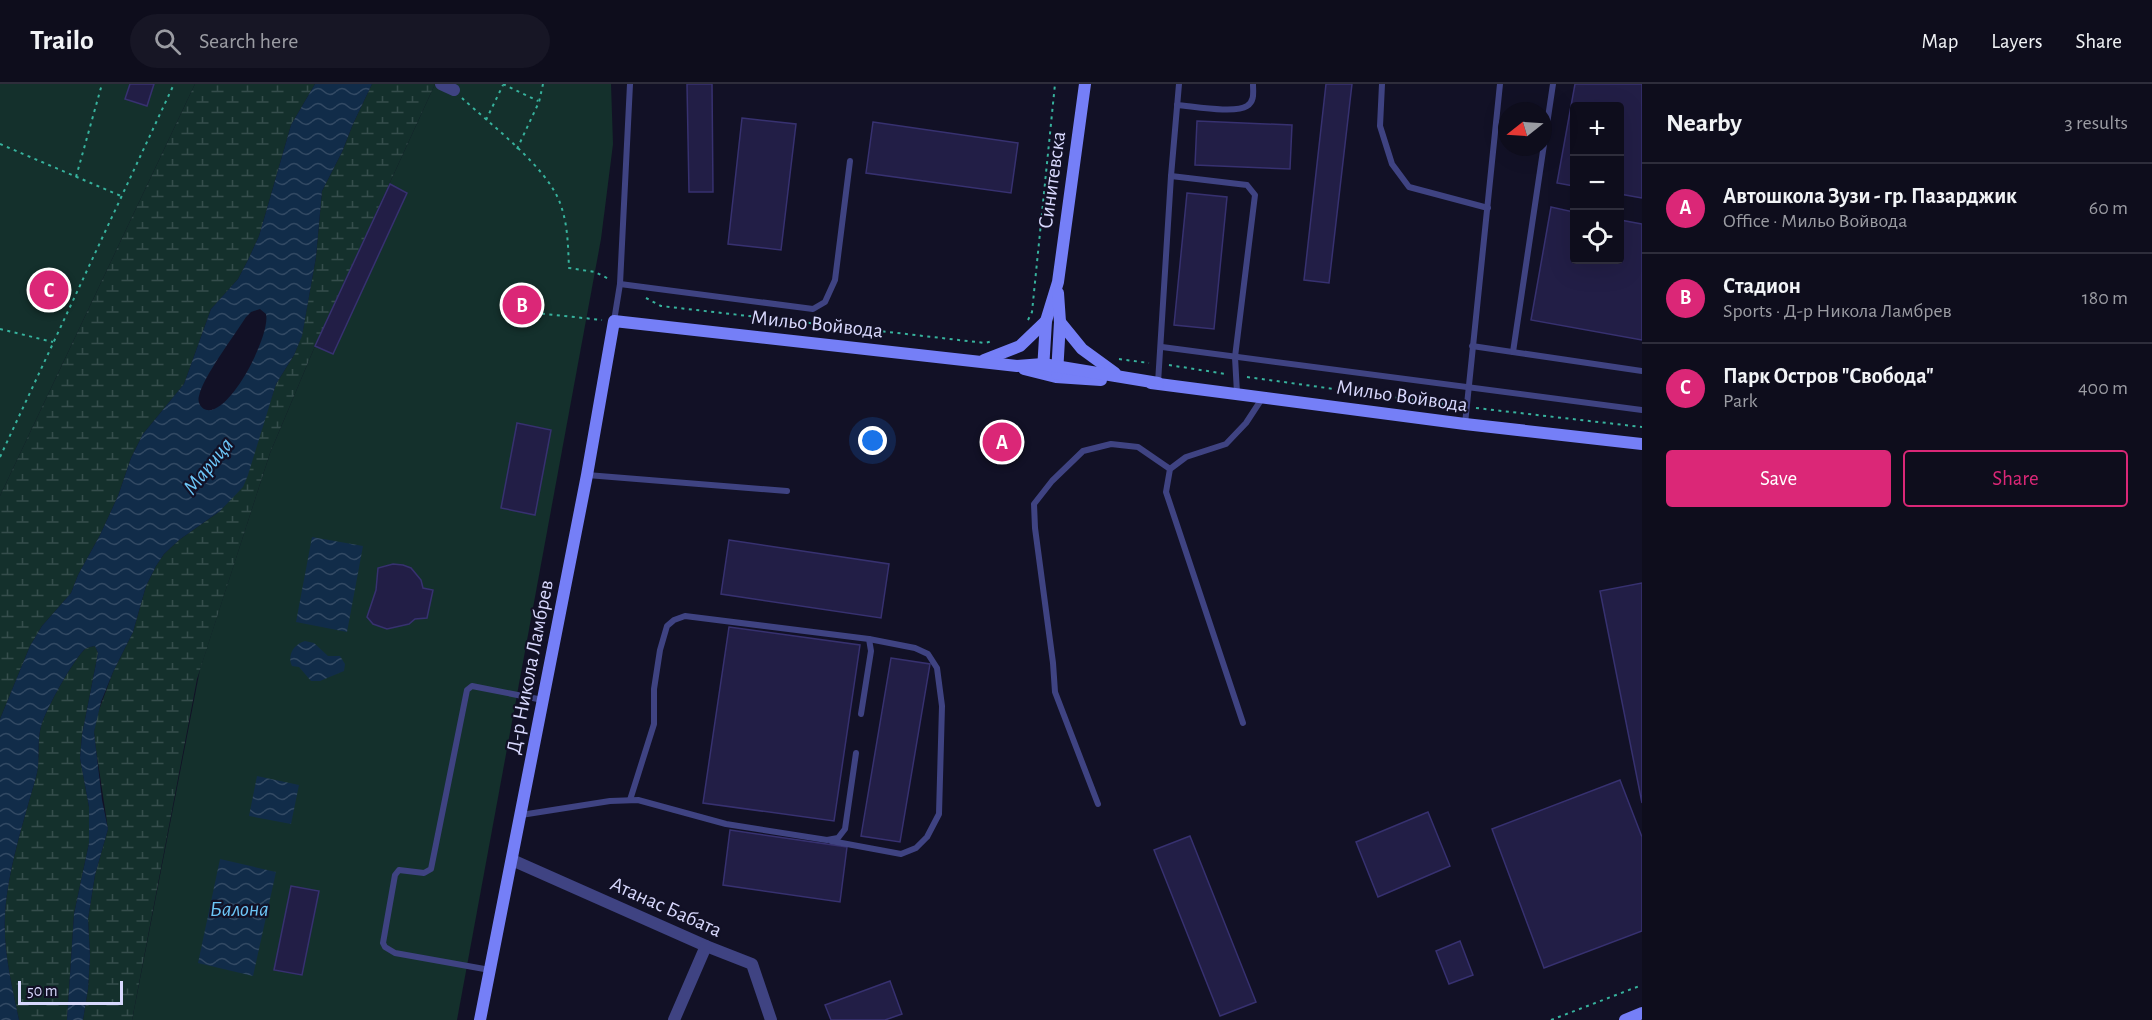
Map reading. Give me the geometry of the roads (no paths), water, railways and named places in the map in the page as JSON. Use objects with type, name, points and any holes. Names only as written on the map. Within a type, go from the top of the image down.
[{"type":"street","points":[[441,84],[454,90]]},
{"type":"street","name":"Синитевска","points":[[1043,370],[1046,321],[1058,282],[1085,84]]},
{"type":"street","name":"Синитевска","points":[[1057,372],[1060,322],[1058,282]]},
{"type":"street","name":"Мильо Войвода","points":[[614,321],[1017,366],[1263,396],[1465,424],[1642,444]]},
{"type":"street","name":"Д-р Никола Ламбрев","points":[[480,1020],[588,475],[614,321]]},
{"type":"street","points":[[980,362],[1020,346],[1046,321]]},
{"type":"street","points":[[1060,322],[1086,353],[1118,375]]},
{"type":"street","name":"Мильо Войвода","points":[[1057,372],[1118,375],[1158,383]]},
{"type":"street","name":"Атанас Бабата","points":[[512,860],[752,964],[771,1020]]},
{"type":"street","points":[[674,1020],[706,946]]},
{"type":"street","points":[[1625,1020],[1642,1013]]},
{"type":"lane","points":[[614,321],[620,284],[630,84]]},
{"type":"lane","points":[[1158,383],[1179,84]]},
{"type":"lane","points":[[1177,105],[1236,109],[1247,106],[1253,99],[1254,84]]},
{"type":"lane","points":[[1382,84],[1380,126],[1392,164],[1409,187],[1488,208]]},
{"type":"lane","points":[[1465,424],[1500,84]]},
{"type":"lane","points":[[1513,352],[1553,84]]},
{"type":"lane","points":[[620,284],[813,309],[825,302],[835,280],[850,161]]},
{"type":"lane","points":[[1171,176],[1247,185],[1255,195],[1235,357],[1237,393]]},
{"type":"lane","points":[[1472,346],[1642,371]]},
{"type":"lane","points":[[1162,347],[1642,410]]},
{"type":"lane","points":[[1243,723],[1166,492],[1170,469],[1186,457],[1226,444],[1246,423],[1263,396]]},
{"type":"lane","points":[[1098,804],[1055,692],[1034,504],[1052,481],[1083,451],[1111,444],[1138,447],[1170,469]]},
{"type":"lane","points":[[588,475],[788,491]]},
{"type":"lane","points":[[521,815],[610,801],[630,801],[638,800],[726,824],[901,854],[916,848],[922,842],[939,814],[942,706],[937,668],[928,654],[915,648],[869,639],[685,616],[674,620],[667,626],[660,650],[654,689],[654,724],[630,801]]},
{"type":"lane","points":[[861,714],[871,651],[869,639]]},
{"type":"lane","points":[[490,970],[395,953],[385,946],[383,943],[395,875],[399,870],[424,873],[430,869],[467,690],[472,686],[543,700]]},
{"type":"lane","points":[[827,840],[838,838],[845,829],[856,753]]},
{"type":"water","name":"Марица","points":[[315,84],[372,84],[322,191],[316,257],[302,336],[294,355],[276,384],[243,487],[220,511],[179,540],[164,554],[156,566],[146,586],[133,632],[101,702],[94,732],[108,829],[95,875],[88,919],[90,956],[83,1020],[67,1020],[74,914],[89,843],[89,807],[80,758],[82,735],[98,653],[95,646],[84,650],[72,666],[40,730],[37,770],[21,828],[6,899],[7,955],[19,1020],[0,1020],[0,719],[30,646],[42,626],[71,593],[118,496],[131,458],[143,434],[184,384],[211,309],[238,279],[248,260],[259,236],[291,125]],"holes":[[[260,309],[266,314],[266,324],[256,354],[238,387],[217,408],[207,410],[203,408],[199,401],[202,388],[227,345],[251,312]]]},
{"type":"water","points":[[312,537],[363,546],[347,632],[296,622]]},
{"type":"water","points":[[305,641],[314,643],[328,656],[340,656],[345,664],[344,671],[320,681],[311,681],[299,667],[292,666],[290,658],[292,650]]},
{"type":"water","points":[[257,776],[299,785],[291,824],[249,816]]},
{"type":"water","name":"Балона","points":[[220,859],[276,872],[253,976],[198,963]]},
{"type":"place","name":"Парк Остров \"Свобода\"","points":[[49,290]]},
{"type":"place","name":"Стадион","points":[[522,305]]},
{"type":"place","name":"Автошкола Зузи - гр. Пазарджик","points":[[1002,442]]}]
